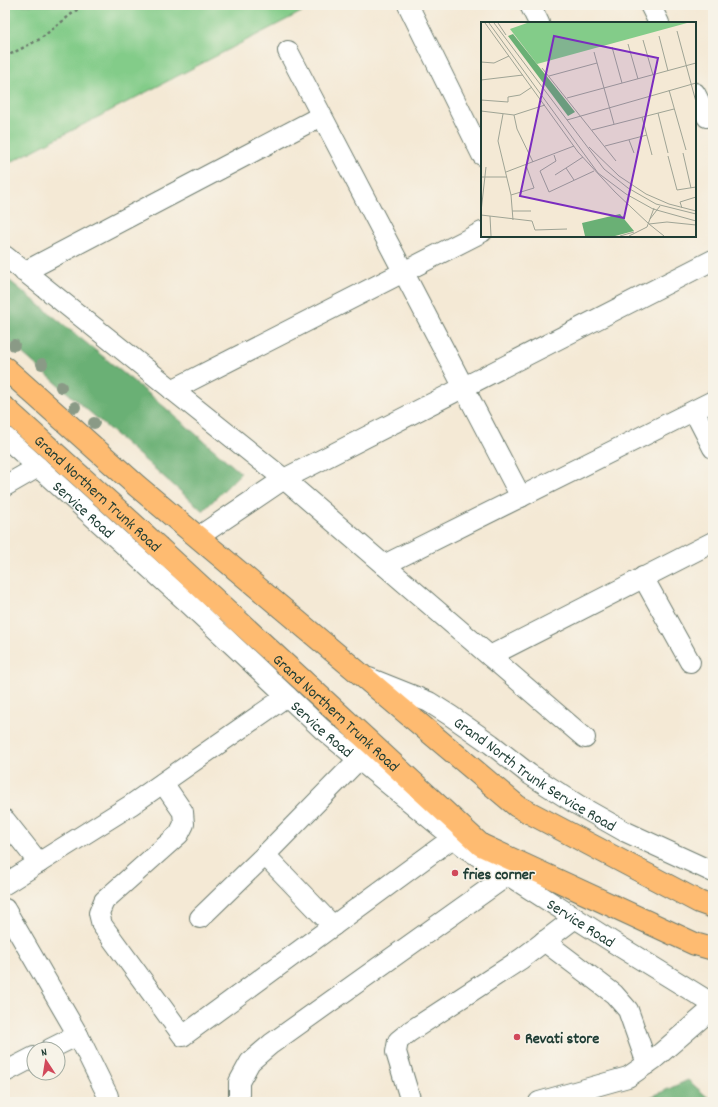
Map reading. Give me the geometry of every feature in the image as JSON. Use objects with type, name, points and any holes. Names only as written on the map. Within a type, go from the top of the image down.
[{"type":"highway","name":"Grand Northern Trunk Road","points":[[5,368],[137,486],[517,806],[699,902],[713,907]]},
{"type":"highway","name":"Grand Northern Trunk Road","points":[[5,408],[131,522],[481,845],[695,944],[713,949]]},
{"type":"street","points":[[408,5],[481,153]]},
{"type":"street","points":[[530,5],[538,22]]},
{"type":"street","points":[[650,5],[658,22]]},
{"type":"street","points":[[288,51],[520,497]]},
{"type":"street","points":[[696,96],[705,118]]},
{"type":"street","points":[[24,272],[321,116]]},
{"type":"street","points":[[172,390],[481,233]]},
{"type":"street","points":[[5,256],[284,479],[585,738]]},
{"type":"street","points":[[198,537],[284,479],[713,260]]},
{"type":"street","points":[[384,565],[713,401]]},
{"type":"street","points":[[694,411],[713,448]]},
{"type":"street","name":"Service Road","points":[[5,437],[187,602],[322,729],[467,849],[713,1004]]},
{"type":"street","points":[[5,486],[38,467]]},
{"type":"street","points":[[490,656],[713,542]]},
{"type":"street","points":[[643,577],[690,662]]},
{"type":"street","name":"Grand North Trunk Service Road","points":[[360,674],[428,702],[491,744],[529,774],[578,805],[624,831],[713,872]]},
{"type":"street","points":[[5,884],[132,805],[287,696]]},
{"type":"street","points":[[200,918],[265,855],[359,759]]},
{"type":"street","points":[[163,783],[183,812],[184,824],[179,834],[104,901],[99,913],[102,925],[183,1036],[454,837]]},
{"type":"street","points":[[5,820],[39,863]]},
{"type":"street","points":[[265,855],[333,926]]},
{"type":"street","points":[[239,1102],[239,1082],[250,1062],[271,1044],[508,875]]},
{"type":"street","points":[[5,909],[78,1035],[108,1096]]},
{"type":"street","points":[[411,1102],[396,1052],[398,1041],[409,1032],[521,958],[575,918]]},
{"type":"street","points":[[544,941],[614,994],[628,1010],[647,1064]]},
{"type":"street","points":[[539,1102],[628,1076],[654,1059],[713,1008]]},
{"type":"street","points":[[66,1041],[78,1035]]},
{"type":"street","points":[[5,1072],[26,1061]]},
{"type":"path","points":[[5,57],[40,38],[83,5]]},
{"type":"green space","points":[[5,5],[315,5],[5,165]]},
{"type":"green space","points":[[5,277],[154,398],[241,473],[203,511],[5,338]]},
{"type":"green space","points":[[688,1080],[713,1102],[640,1102]]},
{"type":"place","name":"fries corner","points":[[455,873]]},
{"type":"place","name":"Revati store","points":[[517,1037]]}]
